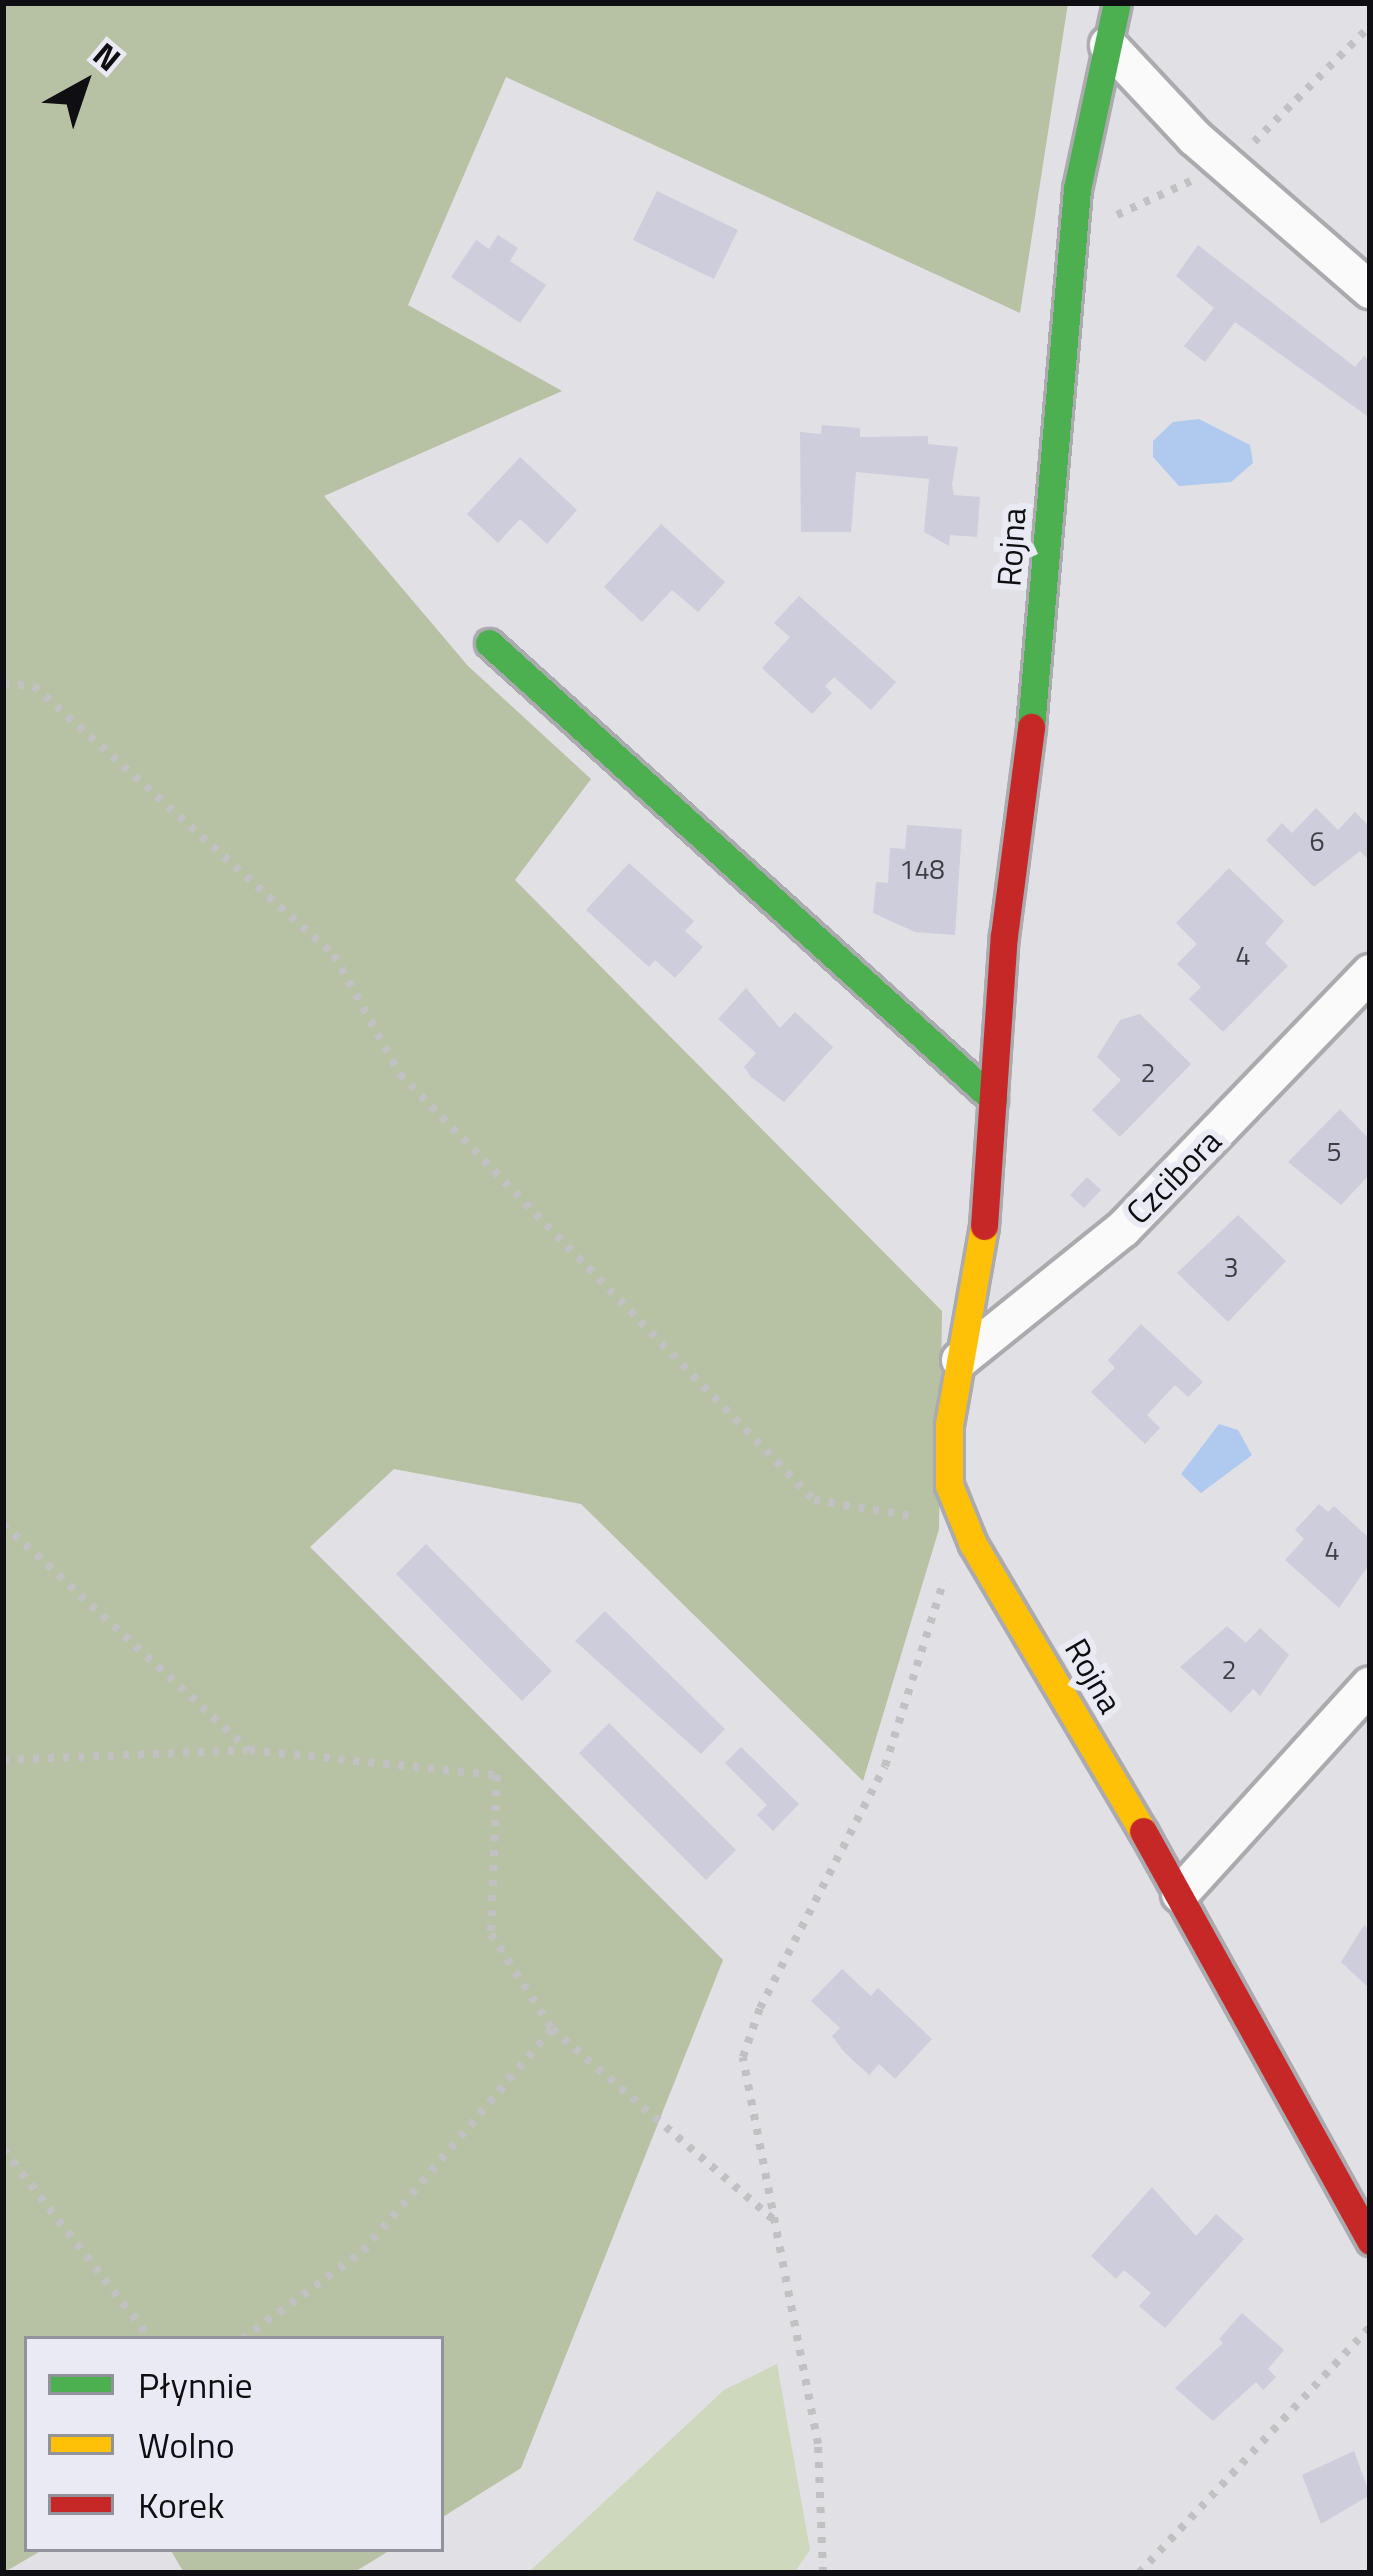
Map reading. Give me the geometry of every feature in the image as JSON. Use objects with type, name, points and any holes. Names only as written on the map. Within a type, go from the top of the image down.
[{"type":"street","name":"Rojna","points":[[1117,3],[1072,235],[1040,659],[1004,936],[985,1219],[959,1360],[947,1463],[964,1525],[1180,1894],[1370,2241]]},
{"type":"street","points":[[1108,45],[1227,165],[1370,290]]},
{"type":"street","points":[[489,643],[993,1099]]},
{"type":"street","name":"Czcibora","points":[[959,1360],[1124,1229],[1370,973]]},
{"type":"street","points":[[1180,1894],[1370,1685]]},
{"type":"path","points":[[1072,235],[1227,165],[1370,26]]},
{"type":"path","points":[[3,683],[34,686],[334,955],[400,1074],[814,1500],[964,1525],[885,1766],[760,2008],[743,2057],[818,2444],[824,2573]]},
{"type":"path","points":[[3,1524],[249,1750]]},
{"type":"path","points":[[3,1760],[249,1750],[497,1775],[491,1934],[552,2029],[775,2219]]},
{"type":"path","points":[[246,2336],[363,2252],[552,2029]]},
{"type":"path","points":[[3,2149],[150,2336]]},
{"type":"path","points":[[1138,2573],[1370,2327]]},
{"type":"green space","points":[[3,3],[1068,3],[1020,313],[506,77],[408,305],[562,391],[324,496],[468,666],[591,779],[515,880],[942,1311],[939,1529],[863,1781],[581,1504],[394,1469],[310,1547],[723,1960],[521,2468],[444,2516],[444,2336],[24,2336],[24,2552],[39,2552],[3,2573]]},
{"type":"green space","points":[[777,2364],[810,2550],[794,2573],[528,2573],[724,2390]]},
{"type":"green space","points":[[172,2552],[387,2552],[353,2573],[184,2573]]},
{"type":"water","points":[[1199,419],[1250,445],[1253,463],[1231,482],[1179,486],[1153,457],[1153,441],[1173,422]]},
{"type":"water","points":[[1219,1424],[1238,1430],[1252,1455],[1201,1493],[1181,1474]]},
{"type":"building","points":[[657,191],[738,230],[714,279],[633,240]]},
{"type":"building","points":[[498,235],[518,248],[510,261],[546,285],[520,323],[451,277],[476,240],[489,249]]},
{"type":"building","points":[[1198,245],[1355,367],[1364,356],[1370,361],[1370,418],[1235,322],[1205,362],[1184,346],[1214,308],[1176,276]]},
{"type":"building","points":[[822,425],[860,428],[860,437],[928,436],[928,444],[958,447],[954,495],[980,497],[977,537],[950,535],[949,546],[924,532],[929,479],[856,472],[851,532],[801,532],[800,432],[821,434]]},
{"type":"building","points":[[520,457],[577,510],[547,544],[520,519],[498,543],[467,514]]},
{"type":"building","points":[[661,524],[725,582],[698,612],[672,590],[642,622],[604,587]]},
{"type":"building","points":[[799,596],[896,682],[871,710],[834,677],[825,686],[832,693],[812,714],[762,668],[790,637],[774,623]]},
{"type":"building","points":[[1316,808],[1338,830],[1355,812],[1370,827],[1370,861],[1360,851],[1314,887],[1266,840],[1282,823],[1292,833]]},
{"type":"building","points":[[907,825],[962,829],[955,935],[915,932],[873,913],[876,882],[888,883],[890,848],[905,849]]},
{"type":"building","points":[[629,863],[694,921],[685,931],[703,947],[675,978],[655,960],[649,967],[586,910]]},
{"type":"building","points":[[1229,868],[1284,921],[1265,943],[1288,966],[1223,1032],[1189,999],[1201,987],[1177,964],[1197,944],[1176,923]]},
{"type":"building","points":[[746,988],[780,1028],[795,1012],[833,1047],[784,1102],[751,1077],[744,1067],[756,1053],[718,1019]]},
{"type":"building","points":[[1140,1014],[1191,1064],[1120,1137],[1092,1110],[1121,1080],[1097,1057],[1120,1020]]},
{"type":"building","points":[[1340,1109],[1370,1140],[1370,1174],[1341,1205],[1288,1162]]},
{"type":"building","points":[[1087,1177],[1101,1190],[1084,1208],[1070,1195]]},
{"type":"building","points":[[1238,1215],[1286,1261],[1228,1322],[1177,1273]]},
{"type":"building","points":[[1141,1324],[1203,1382],[1188,1397],[1175,1385],[1147,1415],[1160,1428],[1145,1444],[1091,1392],[1115,1368],[1108,1360]]},
{"type":"building","points":[[1319,1504],[1328,1512],[1334,1506],[1370,1539],[1370,1563],[1339,1608],[1285,1560],[1304,1539],[1295,1530]]},
{"type":"building","points":[[426,1544],[552,1671],[522,1701],[396,1574]]},
{"type":"building","points":[[605,1611],[725,1729],[701,1754],[575,1641]]},
{"type":"building","points":[[1227,1626],[1246,1643],[1260,1628],[1289,1655],[1260,1696],[1253,1689],[1231,1713],[1180,1667]]},
{"type":"building","points":[[609,1723],[736,1850],[706,1880],[579,1753]]},
{"type":"building","points":[[741,1747],[799,1804],[773,1831],[757,1815],[767,1805],[725,1763]]},
{"type":"building","points":[[1364,1925],[1370,1931],[1370,1989],[1341,1962]]},
{"type":"building","points":[[842,1969],[871,1996],[878,1988],[932,2039],[895,2079],[879,2064],[869,2075],[845,2053],[832,2036],[840,2028],[811,2001]]},
{"type":"building","points":[[1152,2187],[1196,2236],[1216,2214],[1244,2239],[1165,2328],[1139,2306],[1151,2293],[1124,2270],[1116,2279],[1091,2256]]},
{"type":"building","points":[[1242,2313],[1284,2350],[1268,2369],[1276,2377],[1263,2390],[1256,2382],[1213,2421],[1175,2388],[1223,2343],[1219,2339]]},
{"type":"building","points":[[1354,2451],[1370,2495],[1321,2524],[1302,2475]]},
{"type":"traffic: fast","points":[[1031,727],[1077,189],[1117,3]]},
{"type":"traffic: fast","points":[[489,643],[993,1099]]},
{"type":"traffic: slow","points":[[984,1226],[949,1425],[949,1485],[973,1544],[1143,1831]]},
{"type":"traffic: jam","points":[[984,1226],[1004,936],[1031,727]]},
{"type":"traffic: jam","points":[[1143,1831],[1370,2241]]}]
